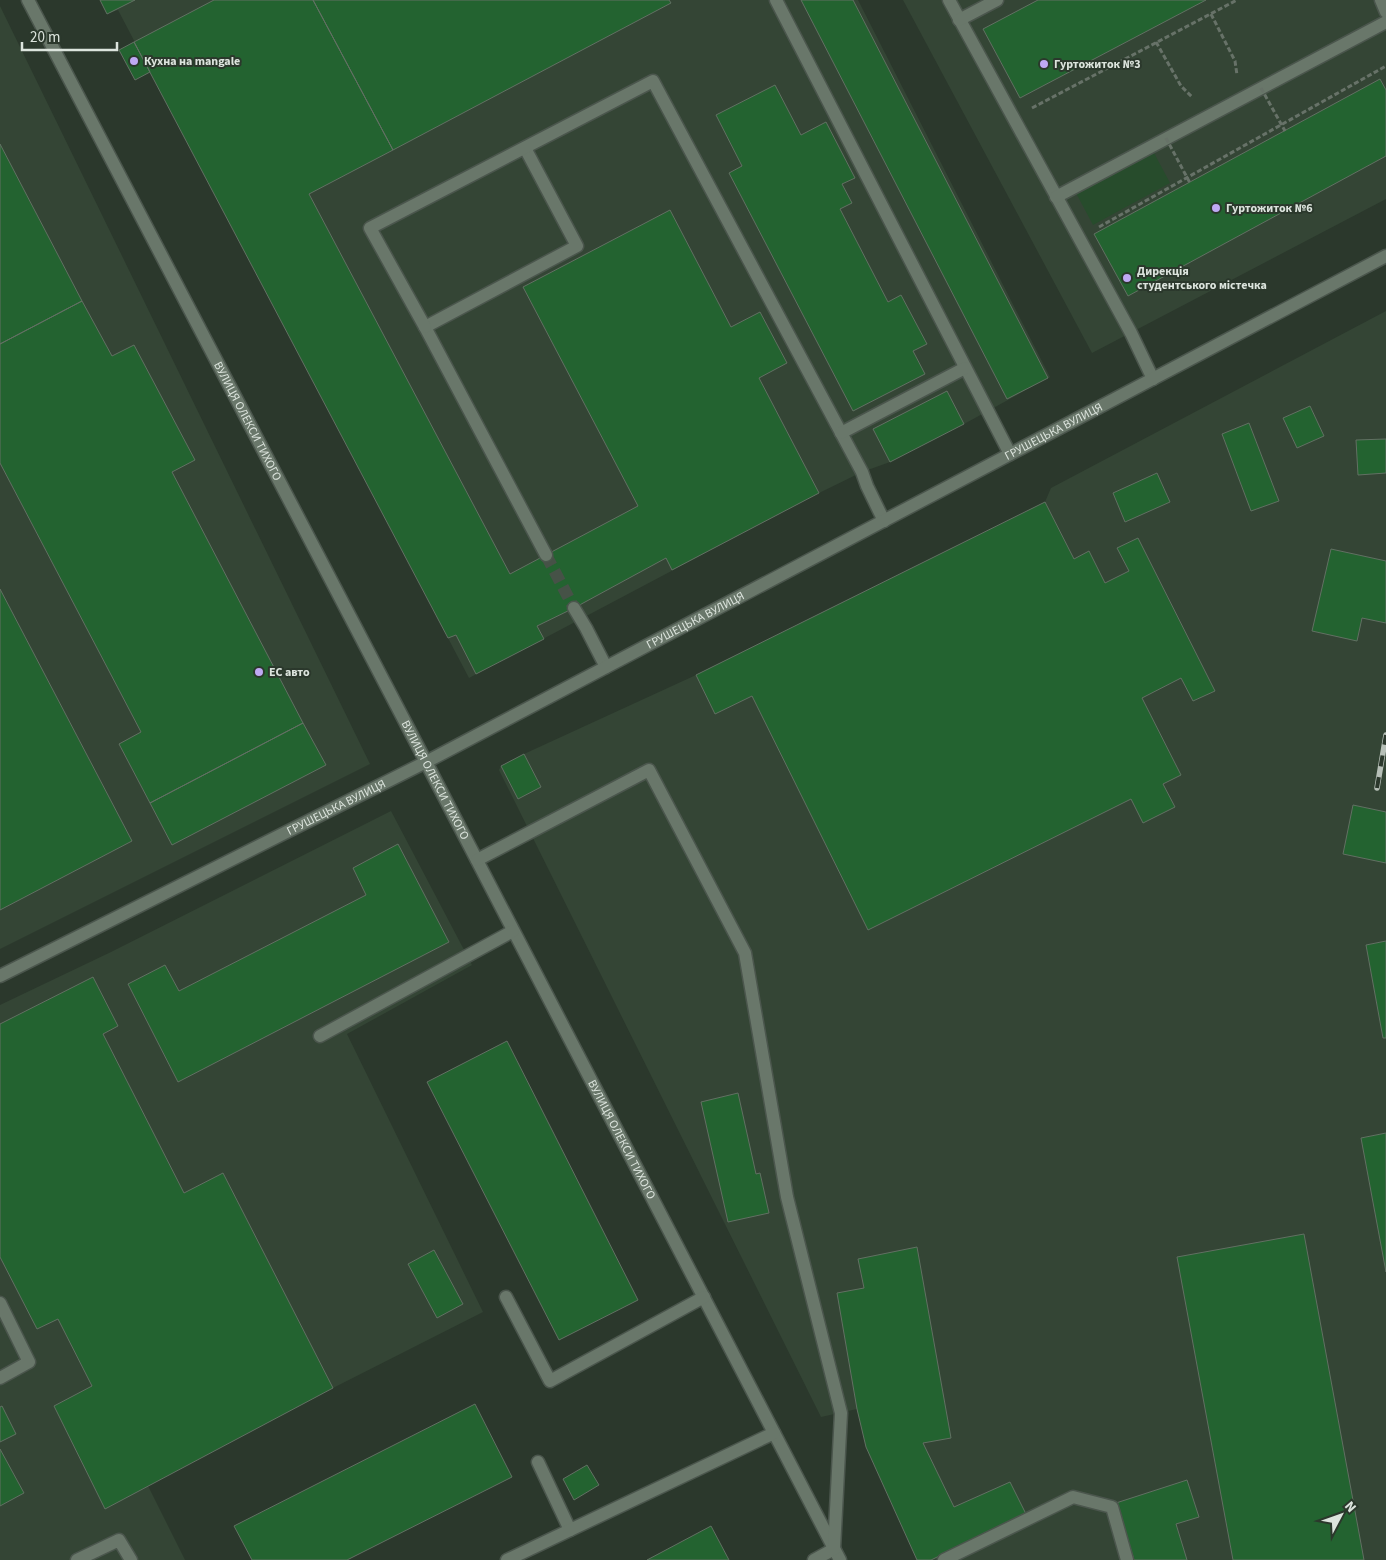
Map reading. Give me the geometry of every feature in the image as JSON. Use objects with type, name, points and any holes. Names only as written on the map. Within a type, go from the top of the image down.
[{"type":"street","name":"ВУЛИЦЯ ОЛЕКСИ ТИХОГО","points":[[28,0],[837,1554]]},
{"type":"street","points":[[776,0],[1010,454]]},
{"type":"street","points":[[949,0],[1131,333],[1153,379]]},
{"type":"street","points":[[959,20],[997,0]]},
{"type":"street","points":[[1381,0],[1386,12]]},
{"type":"street","points":[[1056,197],[1386,22]]},
{"type":"street","points":[[546,555],[370,228],[653,81],[841,433],[884,520]]},
{"type":"street","points":[[424,327],[577,246],[525,148]]},
{"type":"street","name":"ГРУШЕЦЬКА ВУЛИЦЯ","points":[[0,976],[426,762],[1386,256]]},
{"type":"street","points":[[841,433],[964,368]]},
{"type":"street","points":[[574,608],[606,667]]},
{"type":"street","points":[[477,860],[649,770],[745,953],[787,1196],[841,1413],[837,1554],[814,1560]]},
{"type":"street","points":[[320,1036],[513,931]]},
{"type":"street","points":[[506,1297],[550,1381],[704,1297]]},
{"type":"street","points":[[0,1304],[30,1362],[0,1378]]},
{"type":"street","points":[[507,1560],[774,1433]]},
{"type":"street","points":[[538,1462],[570,1530]]},
{"type":"street","points":[[944,1560],[1074,1497],[1112,1508],[1127,1560]]},
{"type":"street","points":[[77,1560],[119,1540],[131,1560]]},
{"type":"path","points":[[1014,118],[1237,0]]},
{"type":"path","points":[[1211,14],[1235,61],[1241,99]]},
{"type":"path","points":[[1156,42],[1181,86],[1210,115]]},
{"type":"path","points":[[1093,230],[1386,66]]},
{"type":"path","points":[[1261,88],[1285,131]]},
{"type":"path","points":[[1166,138],[1190,182]]},
{"type":"shaded area","points":[[100,0],[858,0],[1050,377],[890,462],[862,472],[819,493],[469,678],[118,10],[107,14]]},
{"type":"shaded area","points":[[903,0],[1386,0],[1386,199],[1092,353]]},
{"type":"shaded area","points":[[0,6],[370,764],[0,949]]},
{"type":"shaded area","points":[[1386,311],[1386,1560],[917,1560],[866,1447],[857,1409],[821,1417],[499,770],[501,766],[524,754],[696,675],[1045,502],[1051,488]]},
{"type":"shaded area","points":[[391,811],[472,965],[347,1034],[483,1312],[333,1388],[148,1486],[185,1560],[0,1560],[0,1005],[111,952]]},
{"type":"green space","points":[[1153,151],[1170,183],[1093,225],[1076,193]]},
{"type":"building","points":[[100,0],[135,0],[107,14]]},
{"type":"building","points":[[214,0],[313,0],[393,150],[309,194],[510,574],[638,506],[523,287],[670,210],[731,327],[760,312],[787,363],[759,378],[819,493],[672,570],[666,558],[537,626],[544,639],[476,674],[456,635],[448,638],[134,42]]},
{"type":"building","points":[[313,0],[669,0],[671,3],[393,150]]},
{"type":"building","points":[[801,0],[853,0],[1048,378],[1007,399]]},
{"type":"building","name":"Гуртожиток №3","points":[[1038,0],[1206,0],[1020,98],[983,29]]},
{"type":"building","name":"Кухна на mangale","points":[[134,42],[150,72],[135,80],[119,50]]},
{"type":"building","name":"Гуртожиток №6","points":[[1380,79],[1386,90],[1386,156],[1128,296],[1094,234]]},
{"type":"building","points":[[775,85],[801,135],[826,122],[855,178],[842,184],[852,203],[840,209],[888,302],[901,295],[927,344],[913,351],[925,374],[853,411],[729,173],[742,166],[716,115]]},
{"type":"building","points":[[0,144],[82,301],[0,344]]},
{"type":"building","points":[[82,301],[112,356],[134,345],[195,460],[172,472],[303,723],[150,803],[119,744],[141,732],[0,463],[0,344]]},
{"type":"building","points":[[947,391],[964,424],[890,462],[873,429]]},
{"type":"building","points":[[1310,406],[1324,436],[1297,448],[1283,418]]},
{"type":"building","points":[[1249,423],[1279,501],[1251,511],[1222,434]]},
{"type":"building","points":[[1386,439],[1386,473],[1358,475],[1356,440]]},
{"type":"building","points":[[1157,473],[1170,502],[1125,522],[1113,493]]},
{"type":"building","points":[[1045,502],[1074,559],[1089,551],[1105,583],[1129,571],[1117,548],[1138,538],[1215,691],[1193,701],[1181,678],[1142,698],[1181,775],[1163,784],[1175,807],[1143,823],[1131,799],[868,930],[752,696],[715,714],[696,675]]},
{"type":"building","points":[[1331,549],[1386,561],[1386,623],[1362,618],[1357,641],[1312,631]]},
{"type":"building","points":[[0,589],[132,841],[0,910]]},
{"type":"building","points":[[303,723],[326,765],[172,845],[150,803]]},
{"type":"building","points":[[524,754],[541,787],[518,799],[501,766]]},
{"type":"building","points":[[1353,805],[1386,812],[1386,863],[1343,854]]},
{"type":"building","points":[[398,844],[449,942],[178,1082],[128,984],[165,965],[179,991],[366,895],[353,868]]},
{"type":"building","points":[[1386,941],[1386,1038],[1383,1038],[1366,945]]},
{"type":"building","points":[[93,977],[118,1026],[103,1034],[184,1193],[223,1173],[333,1388],[105,1509],[54,1406],[92,1386],[58,1319],[37,1329],[0,1257],[0,1024]]},
{"type":"building","points":[[507,1041],[638,1300],[559,1340],[427,1082]]},
{"type":"building","points":[[738,1093],[756,1174],[760,1173],[769,1213],[728,1222],[701,1102]]},
{"type":"building","points":[[1386,1133],[1386,1272],[1361,1138]]},
{"type":"building","points":[[1304,1234],[1364,1560],[1233,1560],[1177,1257]]},
{"type":"building","points":[[917,1247],[951,1438],[923,1443],[954,1507],[1010,1482],[1026,1514],[931,1560],[917,1560],[866,1447],[857,1409],[837,1293],[864,1288],[858,1259]]},
{"type":"building","points":[[434,1250],[463,1304],[437,1318],[408,1264]]},
{"type":"building","points":[[475,1404],[512,1477],[347,1560],[252,1560],[234,1526]]},
{"type":"building","points":[[2,1406],[16,1434],[0,1442],[0,1407]]},
{"type":"building","points":[[0,1449],[24,1493],[0,1506]]},
{"type":"building","points":[[587,1465],[599,1485],[574,1500],[563,1479]]},
{"type":"building","points":[[1187,1480],[1199,1517],[1176,1524],[1187,1560],[1134,1560],[1116,1503]]},
{"type":"building","points":[[711,1526],[729,1560],[647,1560]]},
{"type":"tunnel","points":[[546,555],[574,608]]},
{"type":"railway","points":[[1377,788],[1386,735]]},
{"type":"place","name":"Кухна на mangale","points":[[134,61]]},
{"type":"place","name":"Гуртожиток №3","points":[[1044,64]]},
{"type":"place","name":"Гуртожиток №6","points":[[1216,208]]},
{"type":"place","name":"Дирекція студентського містечка","points":[[1127,278]]},
{"type":"place","name":"ЕС авто","points":[[259,672]]}]
